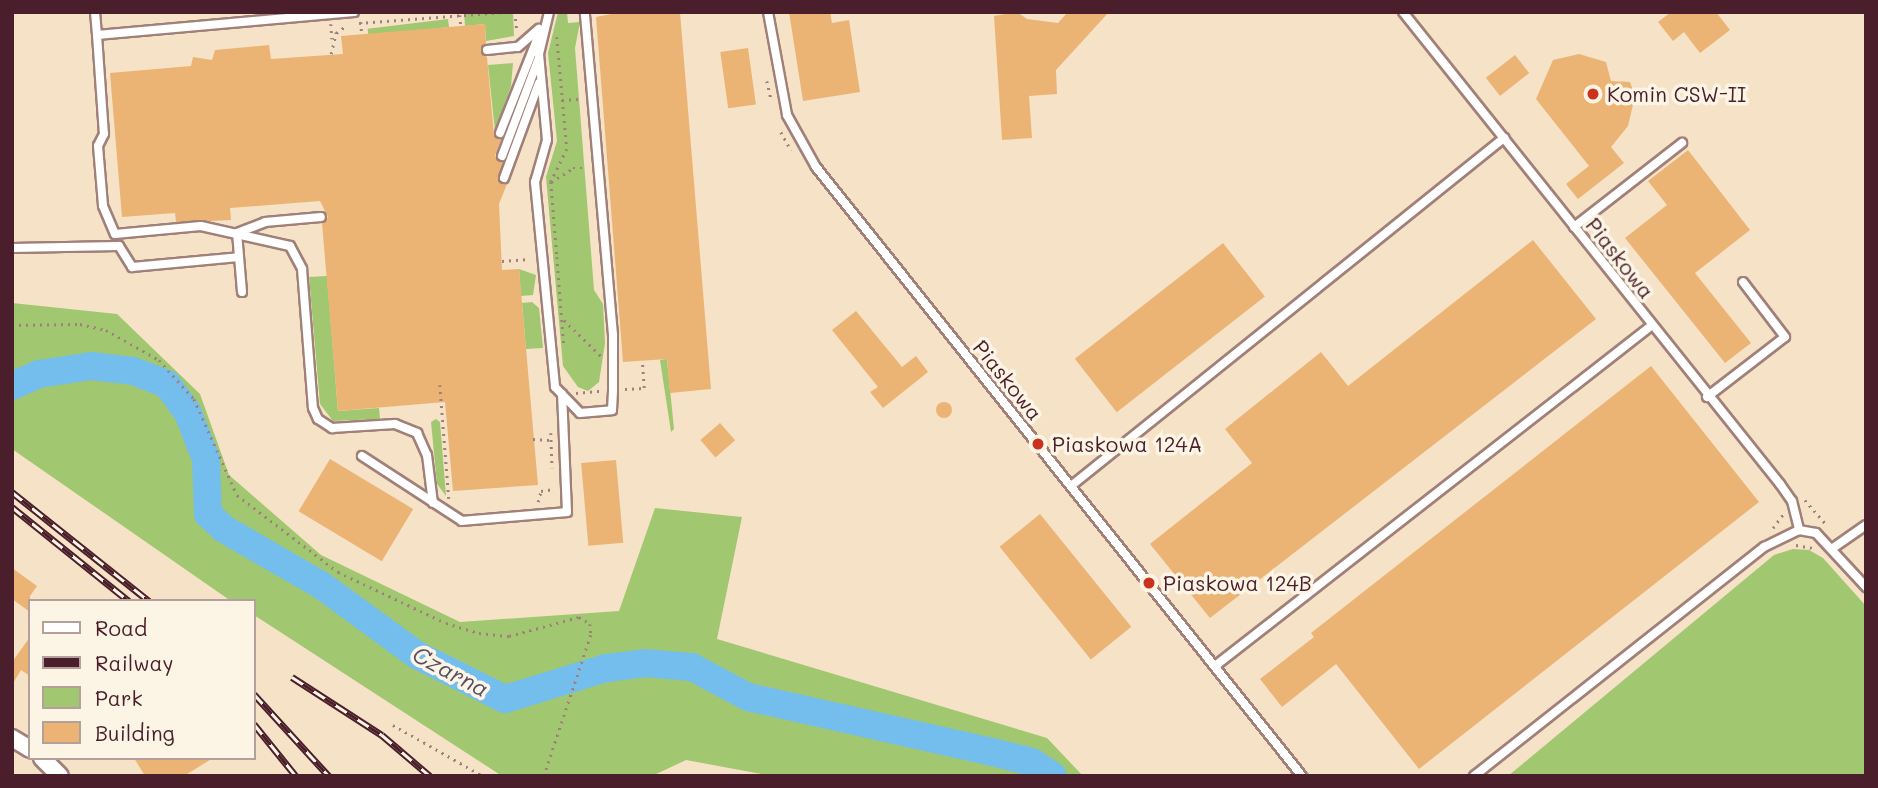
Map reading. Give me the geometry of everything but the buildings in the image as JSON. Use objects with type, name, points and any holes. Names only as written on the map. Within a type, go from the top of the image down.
[{"type":"street","points":[[12,738],[28,748]]},
{"type":"street","points":[[44,760],[60,776]]},
{"type":"lane","points":[[95,12],[104,134],[98,146],[103,206],[119,246],[132,267],[239,257]]},
{"type":"lane","points":[[97,35],[354,12]]},
{"type":"lane","points":[[500,133],[550,12]]},
{"type":"lane","points":[[539,57],[547,140],[535,182],[555,387],[580,413],[612,410],[613,365],[585,12]]},
{"type":"lane","name":"Piaskowa","points":[[768,12],[787,115],[816,167],[1302,776]]},
{"type":"lane","name":"Piaskowa","points":[[1403,12],[1707,397],[1792,500],[1799,530]]},
{"type":"lane","points":[[487,50],[518,47],[544,25]]},
{"type":"lane","points":[[502,156],[539,57],[544,25]]},
{"type":"lane","points":[[504,178],[541,78]]},
{"type":"lane","points":[[1071,486],[1504,138]]},
{"type":"lane","points":[[1574,228],[1682,143]]},
{"type":"lane","points":[[237,233],[265,222],[321,217]]},
{"type":"lane","points":[[115,234],[201,226],[282,242],[300,260],[313,408],[318,419],[332,428],[395,424],[417,433],[427,455],[433,503]]},
{"type":"lane","points":[[237,233],[242,292]]},
{"type":"lane","points":[[12,248],[119,246]]},
{"type":"lane","points":[[1707,397],[1784,337],[1743,282]]},
{"type":"lane","points":[[1215,666],[1651,326]]},
{"type":"lane","points":[[362,456],[462,521],[567,512],[562,394]]},
{"type":"lane","points":[[1833,548],[1866,525]]},
{"type":"lane","points":[[1474,776],[1764,547],[1799,530],[1816,533],[1833,548],[1866,587]]},
{"type":"path","points":[[331,54],[341,28],[361,22],[505,12]]},
{"type":"path","points":[[460,15],[461,26]]},
{"type":"path","points":[[361,22],[362,34]]},
{"type":"path","points":[[551,182],[573,168],[598,167]]},
{"type":"path","points":[[557,257],[564,346]]},
{"type":"path","points":[[562,319],[613,365]]},
{"type":"path","points":[[12,325],[80,324],[106,330],[173,370],[204,419],[237,495],[320,562],[446,623],[479,633],[509,636],[579,617],[590,624],[591,635],[544,776]]},
{"type":"path","points":[[440,386],[452,505]]},
{"type":"path","points":[[537,506],[541,491],[554,489],[549,440],[552,429]]},
{"type":"path","points":[[533,439],[549,440]]},
{"type":"path","points":[[1802,496],[1841,543]]},
{"type":"path","points":[[1786,547],[1817,550]]},
{"type":"path","points":[[393,725],[483,776]]},
{"type":"green space","points":[[464,12],[513,12],[514,36],[486,41],[485,24],[465,26]]},
{"type":"green space","points":[[558,12],[567,12],[568,23],[580,22],[575,48],[594,290],[603,304],[605,343],[599,382],[588,391],[578,387],[563,366],[546,177],[557,141],[548,53]]},
{"type":"green space","points":[[448,19],[449,27],[369,37],[368,29]]},
{"type":"green space","points":[[513,63],[511,86],[495,131],[488,65]]},
{"type":"green space","points":[[519,269],[536,275],[533,295],[521,296]]},
{"type":"green space","points":[[327,276],[338,411],[379,408],[380,419],[333,421],[320,404],[309,277]]},
{"type":"green space","points":[[532,302],[539,308],[543,348],[526,349],[522,303]]},
{"type":"green space","points":[[12,303],[117,314],[200,394],[229,475],[321,555],[460,622],[619,611],[655,508],[742,517],[717,639],[1047,738],[1083,776],[772,776],[686,760],[652,776],[502,776],[256,616],[256,599],[228,599],[12,449]]},
{"type":"green space","points":[[667,359],[674,429],[671,432],[660,360]]},
{"type":"green space","points":[[436,419],[440,422],[446,496],[437,484],[431,422]]},
{"type":"green space","points":[[1793,549],[1809,550],[1823,558],[1866,606],[1866,776],[1508,776],[1774,555]]},
{"type":"waterway","name":"Czarna","points":[[12,386],[39,374],[91,366],[133,371],[167,384],[188,413],[206,459],[208,514],[224,529],[321,585],[417,655],[505,699],[606,668],[644,663],[692,667],[748,697],[1032,762],[1053,776]]},
{"type":"railway","points":[[12,492],[146,599]]},
{"type":"railway","points":[[12,507],[127,599]]},
{"type":"railway","points":[[292,677],[382,735],[430,776]]},
{"type":"railway","points":[[256,696],[329,776]]},
{"type":"railway","points":[[256,726],[296,776]]},
{"type":"place","name":"Komin CSW-II","points":[[1593,94]]},
{"type":"place","name":"Piaskowa 124A","points":[[1038,444]]},
{"type":"place","name":"Piaskowa 124B","points":[[1149,583]]}]
